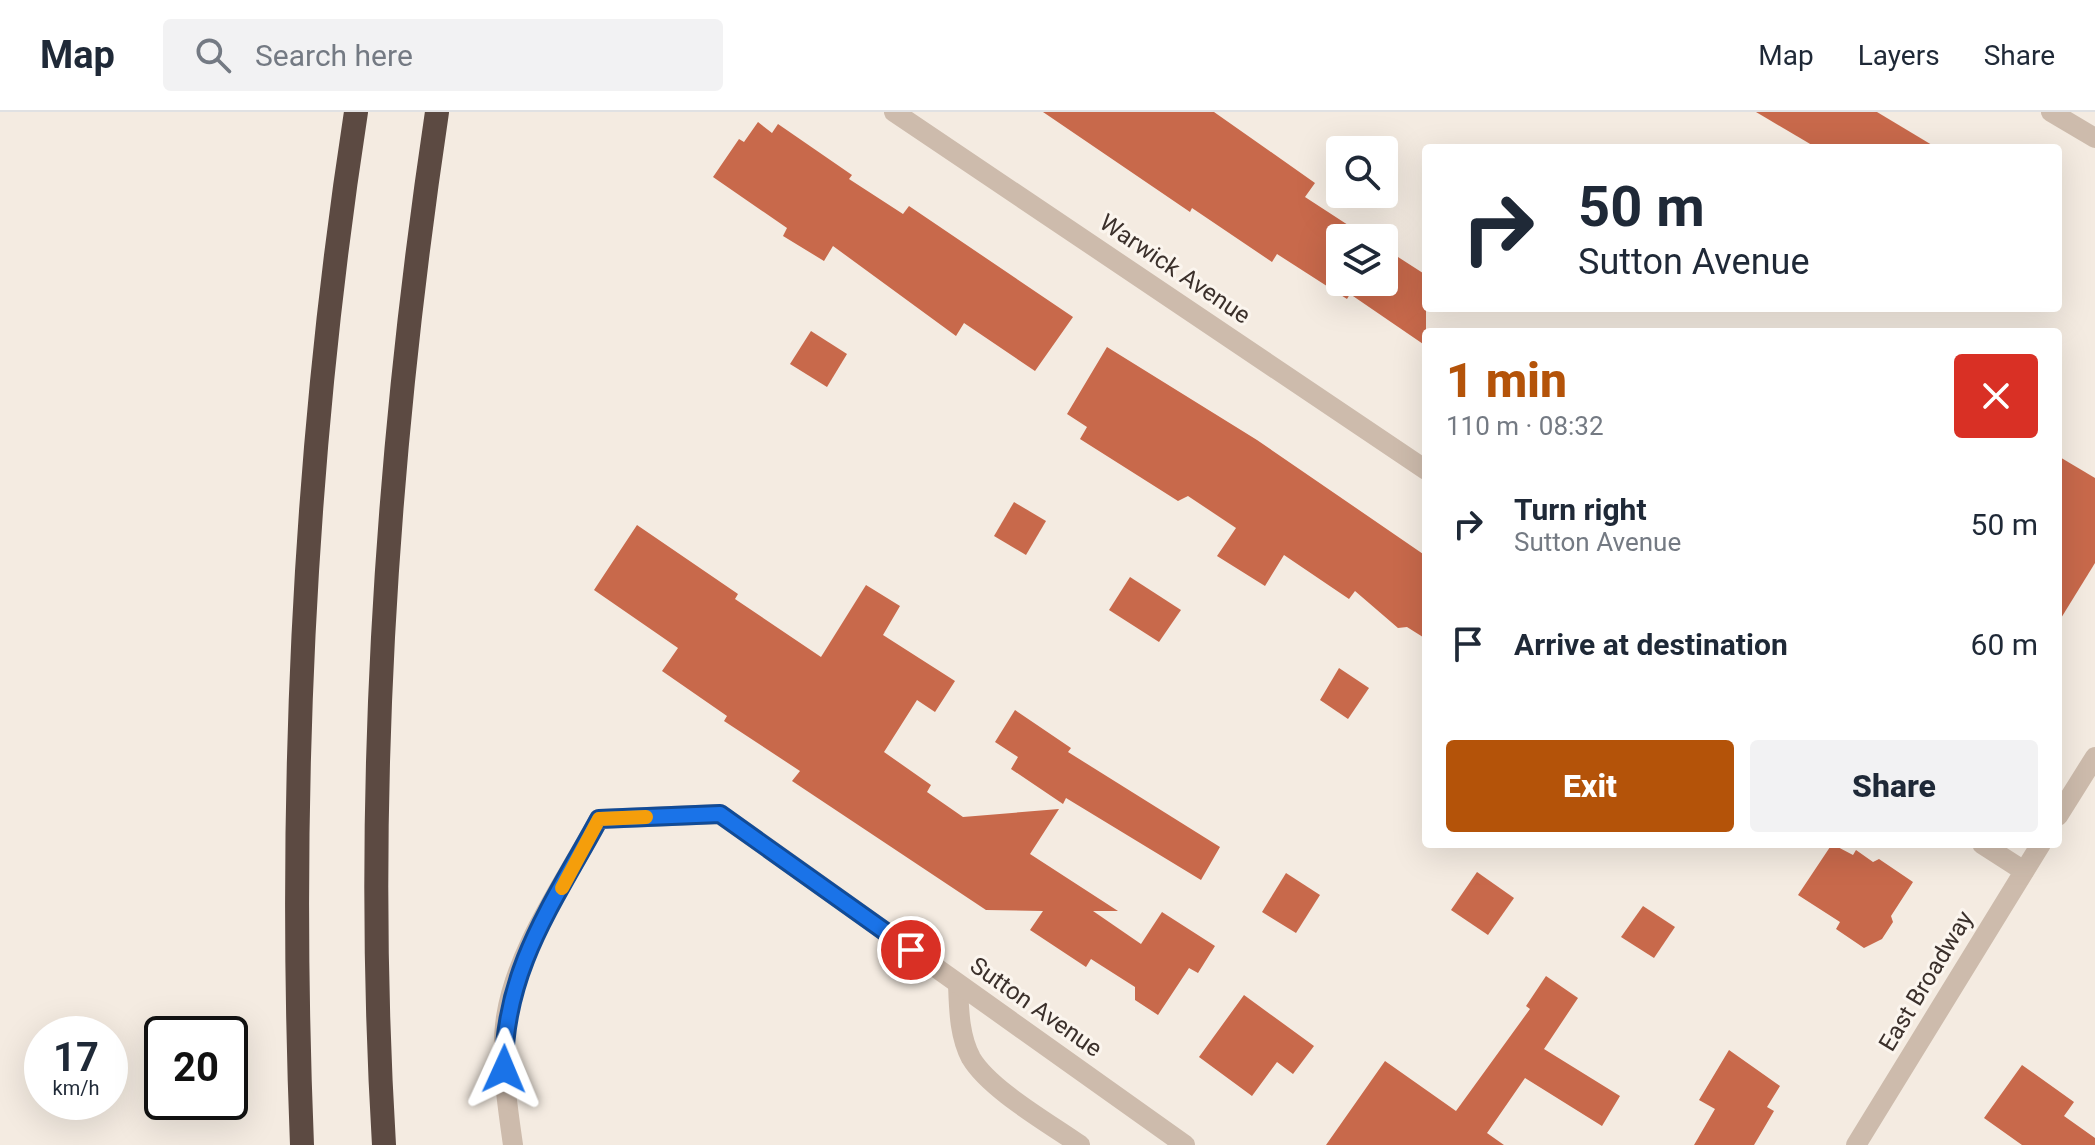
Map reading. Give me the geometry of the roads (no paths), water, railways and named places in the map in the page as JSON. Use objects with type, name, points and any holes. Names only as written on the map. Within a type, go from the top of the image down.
[{"type":"highway","points":[[302,1145],[297,1018],[297,737],[316,439],[329,312],[356,112]]},
{"type":"highway","points":[[384,1145],[376,847],[381,683],[402,388],[437,112]]},
{"type":"street","name":"Warwick Avenue","points":[[894,112],[1422,467]]},
{"type":"street","points":[[2051,112],[2095,138]]},
{"type":"street","points":[[2062,810],[2095,757]]},
{"type":"street","name":"Sutton Avenue","points":[[513,1145],[504,1069],[510,996],[534,938],[599,819],[720,814],[1185,1145]]},
{"type":"street","points":[[1988,848],[2024,871]]},
{"type":"street","name":"East Broadway","points":[[1856,1145],[2038,848]]},
{"type":"street","points":[[958,984],[963,1036],[972,1058],[985,1075],[1080,1145]]}]
